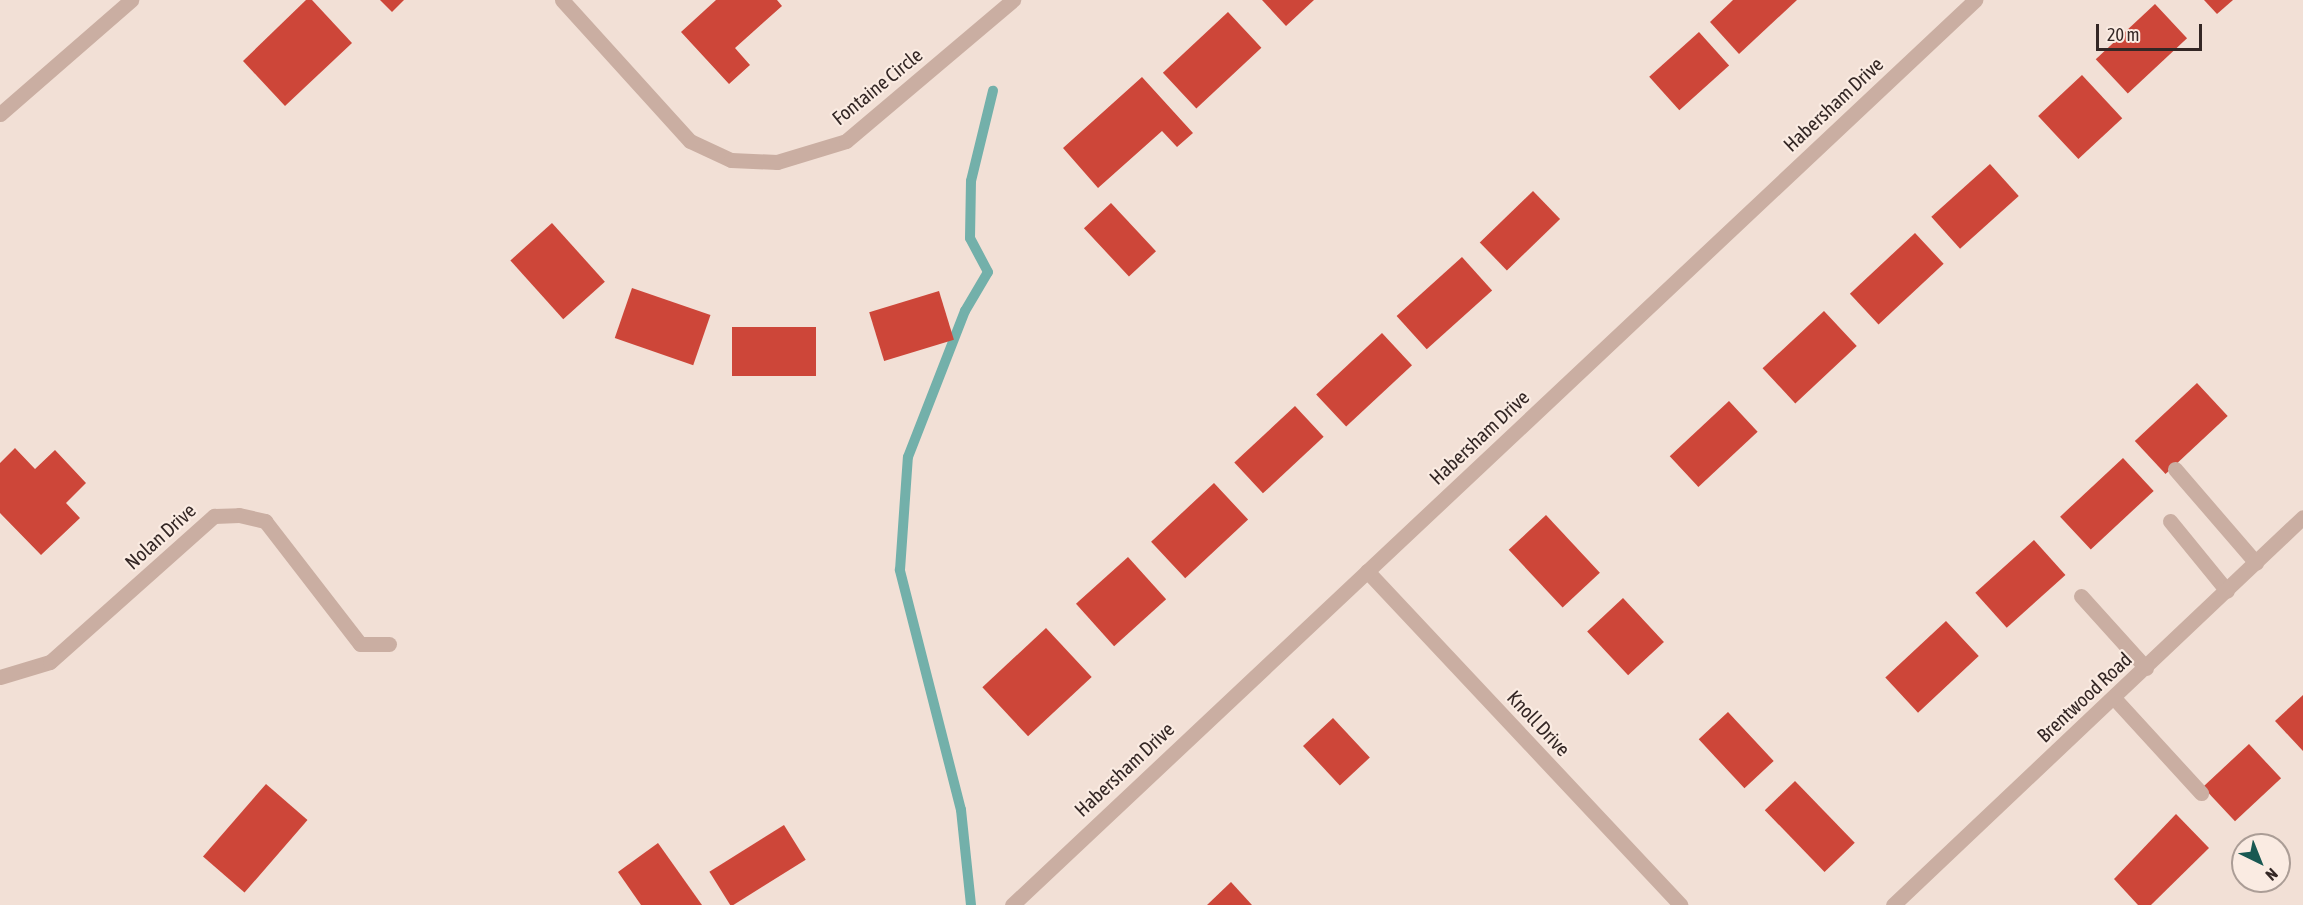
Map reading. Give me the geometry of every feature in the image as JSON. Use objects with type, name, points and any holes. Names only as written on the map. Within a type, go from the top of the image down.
[{"type":"street","points":[[0,114],[131,0]]},
{"type":"street","name":"Fontaine Circle","points":[[562,0],[690,141],[731,160],[777,162],[846,141],[1013,0]]},
{"type":"street","name":"Habersham Drive","points":[[1012,905],[1975,0]]},
{"type":"street","points":[[2175,469],[2256,563]]},
{"type":"street","name":"Nolan Drive","points":[[0,677],[50,662],[214,516],[239,515],[265,521],[360,644],[389,644]]},
{"type":"street","name":"Brentwood Road","points":[[1893,905],[2303,517]]},
{"type":"street","points":[[2170,521],[2227,591]]},
{"type":"street","name":"Knoll Drive","points":[[1367,570],[1681,905]]},
{"type":"street","points":[[2081,596],[2146,668]]},
{"type":"street","points":[[2114,698],[2201,794]]},
{"type":"building","points":[[306,0],[312,0],[352,43],[285,106],[243,61]]},
{"type":"building","points":[[380,0],[404,0],[392,12]]},
{"type":"building","points":[[716,0],[777,0],[782,6],[735,48],[750,65],[729,84],[681,32]]},
{"type":"building","points":[[1262,0],[1314,0],[1286,26]]},
{"type":"building","points":[[1733,0],[1797,0],[1739,54],[1710,22]]},
{"type":"building","points":[[2204,0],[2233,0],[2217,14]]},
{"type":"building","points":[[2155,4],[2187,38],[2128,94],[2096,59]]},
{"type":"building","points":[[1228,12],[1261,48],[1196,109],[1163,73]]},
{"type":"building","points":[[1699,32],[1729,65],[1679,110],[1649,77]]},
{"type":"building","points":[[2082,75],[2122,118],[2078,159],[2038,116]]},
{"type":"building","points":[[1142,77],[1193,133],[1177,147],[1162,131],[1098,188],[1063,148]]},
{"type":"building","points":[[1990,164],[2019,196],[1960,249],[1931,217]]},
{"type":"building","points":[[1533,191],[1560,219],[1507,270],[1480,242]]},
{"type":"building","points":[[1111,203],[1156,251],[1129,277],[1084,228]]},
{"type":"building","points":[[552,223],[605,282],[563,319],[510,260]]},
{"type":"building","points":[[1915,233],[1944,264],[1879,324],[1850,294]]},
{"type":"building","points":[[1462,257],[1492,290],[1427,349],[1397,316]]},
{"type":"building","points":[[632,288],[710,315],[693,365],[615,338]]},
{"type":"building","points":[[939,291],[954,340],[884,361],[869,312]]},
{"type":"building","points":[[1824,311],[1857,346],[1795,403],[1763,368]]},
{"type":"building","points":[[732,327],[816,327],[816,376],[732,376]]},
{"type":"building","points":[[1382,333],[1412,365],[1346,427],[1316,394]]},
{"type":"building","points":[[2197,383],[2228,416],[2166,474],[2135,441]]},
{"type":"building","points":[[1729,401],[1758,432],[1698,487],[1670,456]]},
{"type":"building","points":[[1295,406],[1324,437],[1263,493],[1234,463]]},
{"type":"building","points":[[15,448],[35,469],[55,450],[86,483],[66,503],[80,518],[41,555],[0,513],[0,463]]},
{"type":"building","points":[[2123,458],[2154,491],[2091,550],[2060,517]]},
{"type":"building","points":[[1214,483],[1248,520],[1185,578],[1151,542]]},
{"type":"building","points":[[1546,515],[1600,573],[1563,608],[1509,550]]},
{"type":"building","points":[[2034,540],[2065,575],[2007,628],[1975,593]]},
{"type":"building","points":[[1128,557],[1166,599],[1114,646],[1076,604]]},
{"type":"building","points":[[1623,598],[1664,642],[1628,675],[1587,631]]},
{"type":"building","points":[[1946,621],[1979,656],[1918,713],[1885,678]]},
{"type":"building","points":[[1046,628],[1092,677],[1028,736],[982,687]]},
{"type":"building","points":[[2303,695],[2303,751],[2275,721]]},
{"type":"building","points":[[1728,712],[1774,761],[1744,788],[1699,739]]},
{"type":"building","points":[[1333,718],[1370,757],[1340,785],[1303,746]]},
{"type":"building","points":[[2249,744],[2281,778],[2235,821],[2203,787]]},
{"type":"building","points":[[1795,781],[1855,843],[1825,872],[1765,810]]},
{"type":"building","points":[[266,784],[308,820],[245,893],[203,856]]},
{"type":"building","points":[[2176,814],[2209,848],[2151,905],[2138,905],[2114,879]]},
{"type":"building","points":[[784,825],[806,860],[733,905],[730,905],[709,872]]},
{"type":"building","points":[[658,843],[702,905],[641,905],[618,872]]},
{"type":"building","points":[[1231,882],[1252,905],[1207,905]]},
{"type":"waterway","points":[[971,905],[961,810],[900,570],[908,457],[965,311],[988,272],[970,238],[971,181],[993,91]]}]
